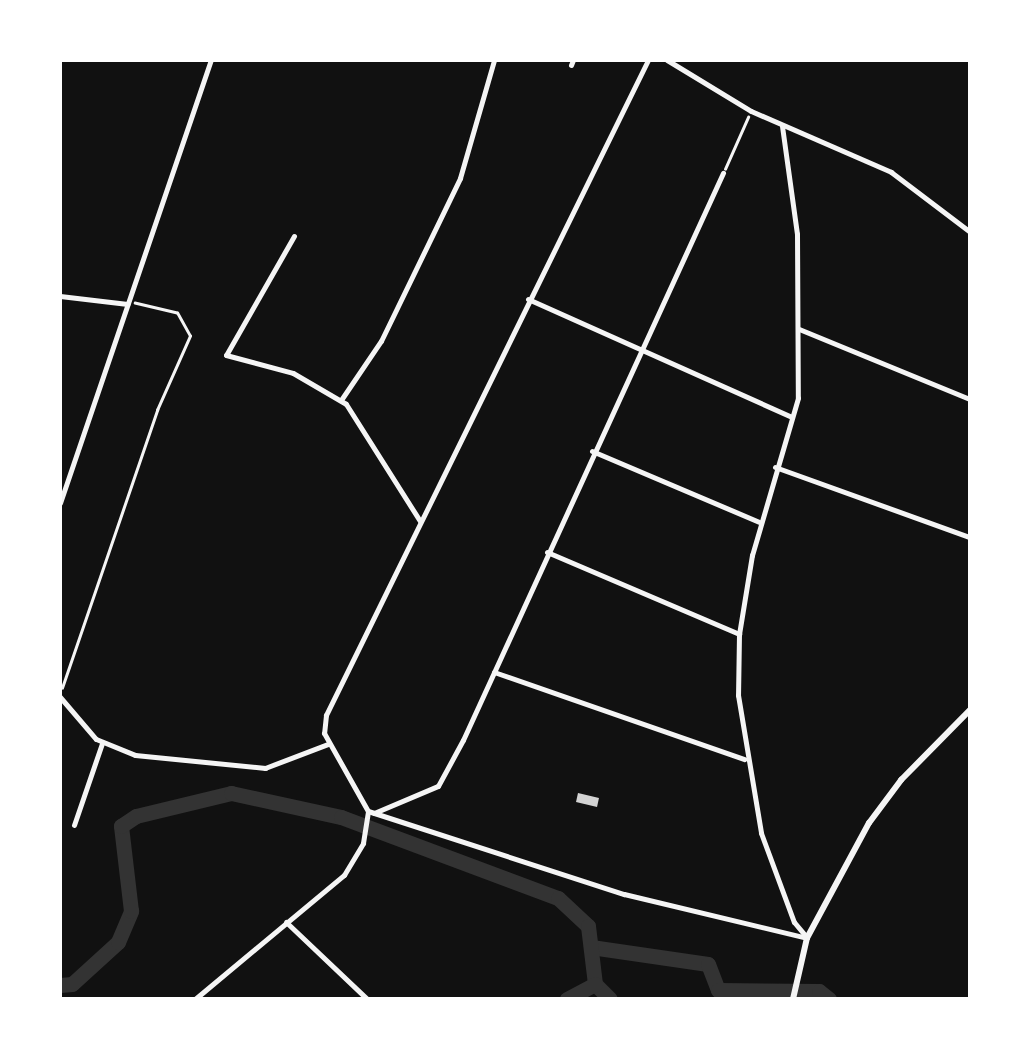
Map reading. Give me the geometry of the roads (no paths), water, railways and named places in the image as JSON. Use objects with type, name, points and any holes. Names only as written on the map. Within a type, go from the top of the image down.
[{"type":"street","points":[[60,503],[211,60]]},
{"type":"street","points":[[341,400],[381,341],[460,178],[494,60]]},
{"type":"street","points":[[648,60],[326,714],[328,744],[370,814],[624,894],[807,938]]},
{"type":"street","points":[[667,60],[751,112],[891,172],[970,232]]},
{"type":"street","points":[[782,126],[797,234],[798,329],[792,418],[759,522],[739,634],[744,760],[776,879],[807,938]]},
{"type":"street","points":[[370,814],[438,786],[494,672],[636,352],[723,173]]},
{"type":"street","points":[[294,236],[226,355],[293,373],[341,400],[420,521]]},
{"type":"street","points":[[60,296],[128,304]]},
{"type":"street","points":[[528,299],[636,352],[792,418]]},
{"type":"street","points":[[798,329],[970,398]]},
{"type":"street","points":[[592,452],[759,522]]},
{"type":"street","points":[[775,467],[970,537]]},
{"type":"street","points":[[547,552],[739,634]]},
{"type":"street","points":[[494,672],[744,760]]},
{"type":"street","points":[[60,696],[102,744],[146,757],[264,768],[328,744]]},
{"type":"street","points":[[793,999],[794,979],[807,938],[886,798],[970,710]]},
{"type":"street","points":[[74,824],[102,744]]},
{"type":"street","points":[[195,999],[344,875],[363,843],[370,814]]},
{"type":"street","points":[[286,922],[367,999]]},
{"type":"waterway","points":[[60,985],[72,984],[118,942],[131,911],[121,826],[136,816],[231,793],[341,817],[558,898],[588,926],[595,984],[567,999]]},
{"type":"waterway","points":[[591,947],[708,964],[718,990],[819,991],[829,999]]},
{"type":"waterway","points":[[595,984],[610,999]]}]
